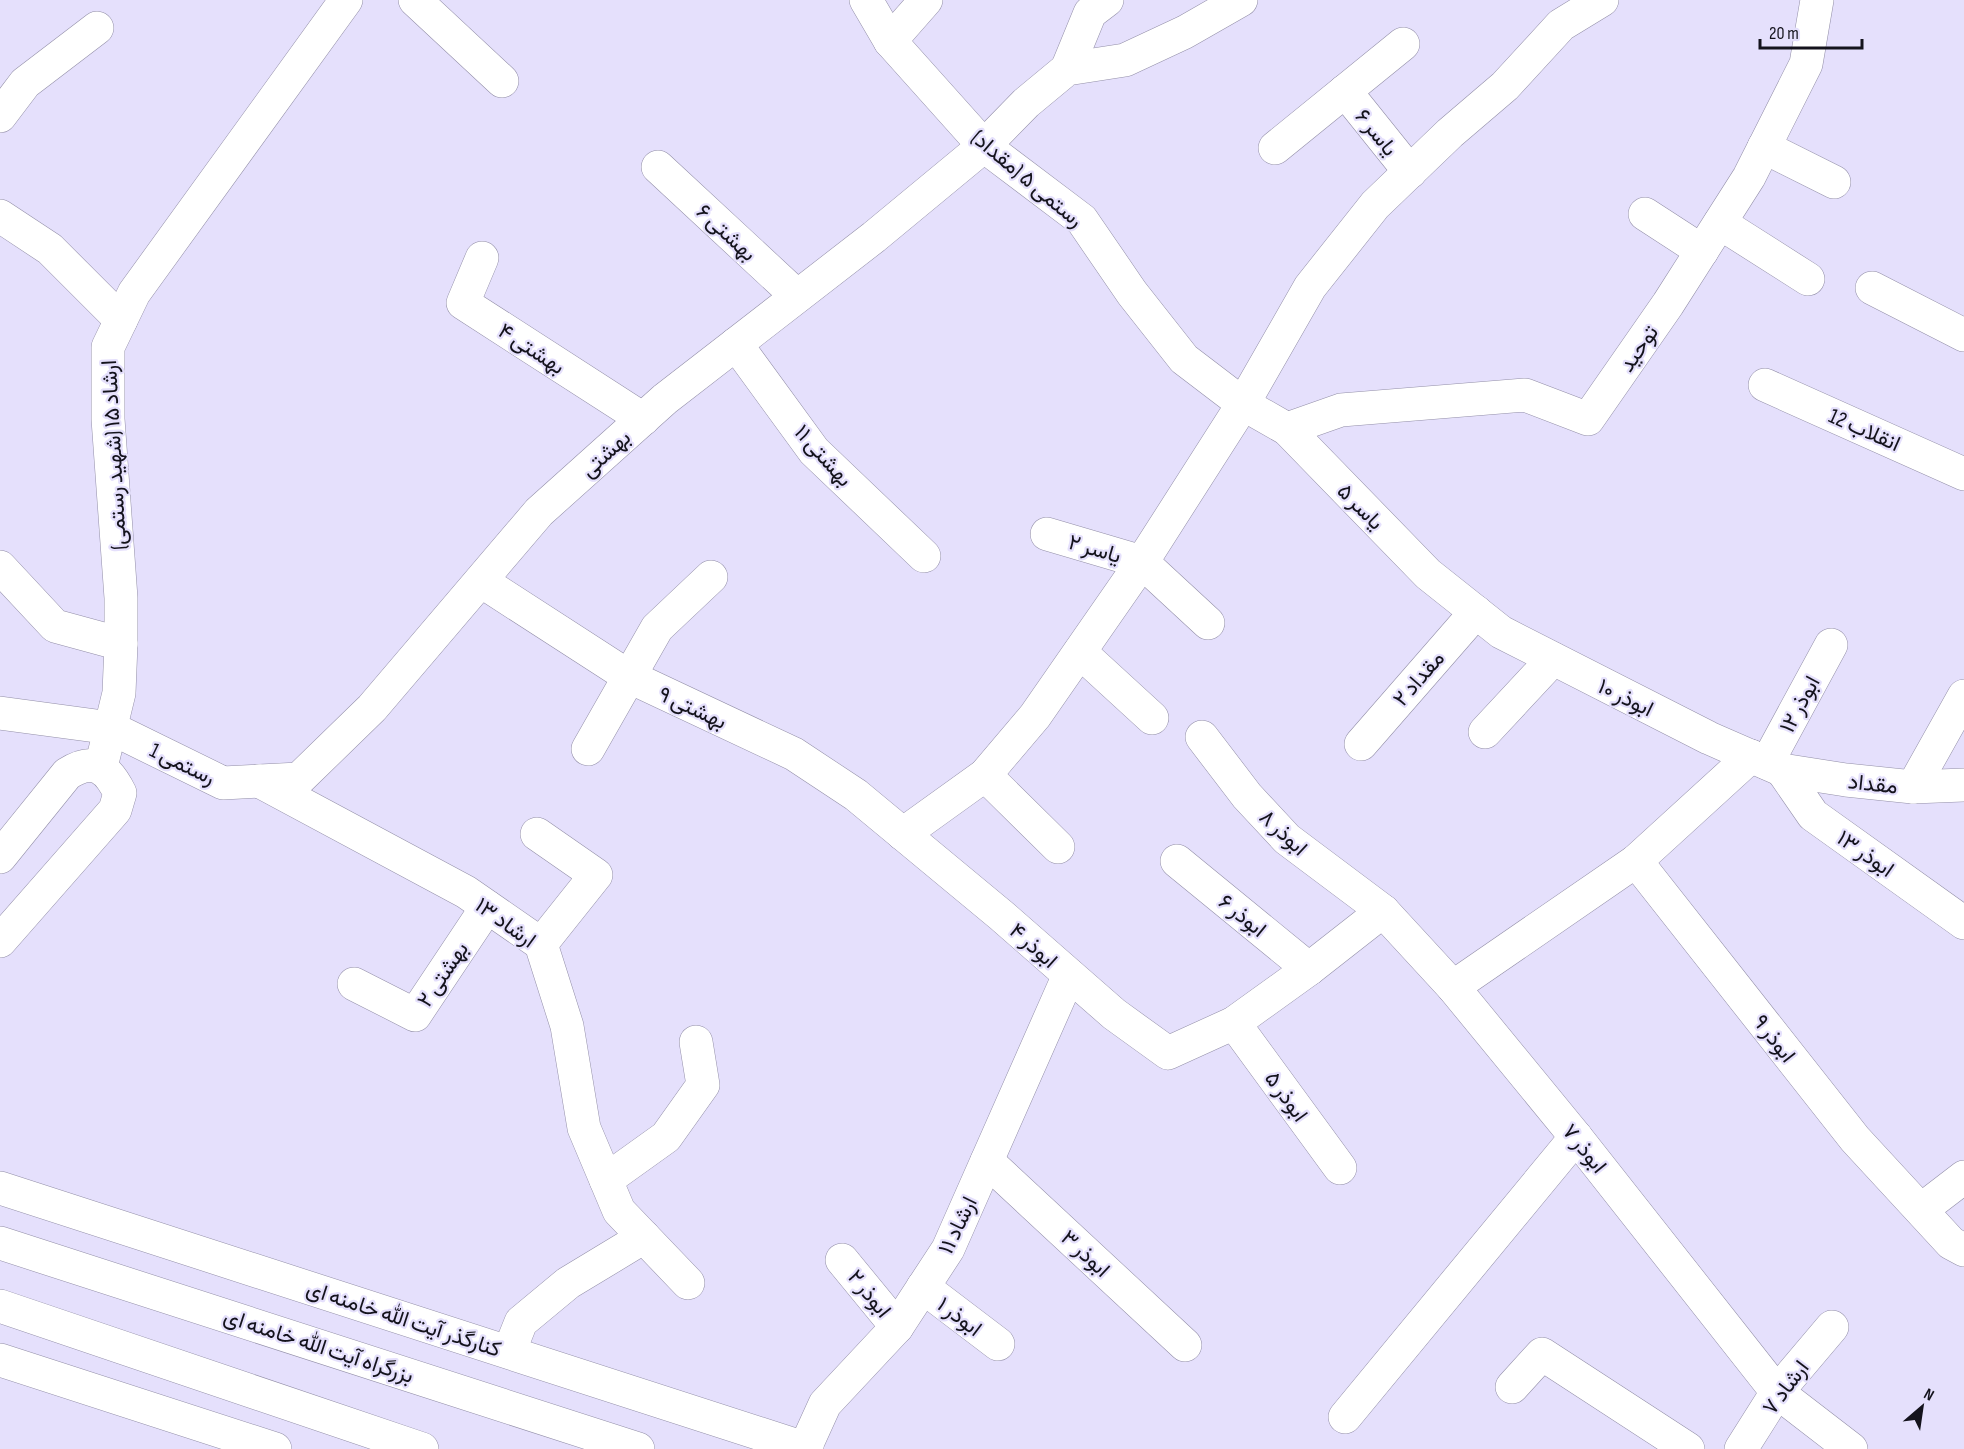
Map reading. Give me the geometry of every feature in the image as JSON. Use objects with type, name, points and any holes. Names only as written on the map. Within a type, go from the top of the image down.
[{"type":"main road","name":"ارشاد ۱۵ (شهید رستمی)","points":[[101,767],[119,693],[121,644],[121,598],[108,419],[108,347],[134,293],[346,0]]},
{"type":"main road","points":[[415,0],[502,81]]},
{"type":"main road","name":"رستمی ۵ (مقداد)","points":[[866,0],[890,41],[984,146],[1082,220],[1132,293],[1184,359],[1243,404]]},
{"type":"main road","points":[[890,41],[926,0]]},
{"type":"main road","points":[[1067,69],[1090,13],[1107,0]]},
{"type":"main road","points":[[903,834],[986,775],[1035,716],[1142,562],[1243,404],[1310,287],[1375,205],[1505,86],[1561,25],[1602,0]]},
{"type":"main road","name":"توحید","points":[[1287,429],[1341,410],[1525,396],[1588,419],[1668,304],[1749,177],[1806,64],[1817,0]]},
{"type":"main road","points":[[1067,69],[1125,60],[1185,32],[1218,5]]},
{"type":"main road","points":[[0,116],[25,83],[97,28]]},
{"type":"main road","points":[[1275,148],[1403,44]]},
{"type":"main road","name":"بهشتی","points":[[259,781],[299,779],[372,708],[539,512],[665,399],[874,237],[984,146],[1026,103],[1067,69]]},
{"type":"main road","name":"یاسر ۶","points":[[1345,91],[1410,172]]},
{"type":"main road","points":[[1764,147],[1834,182]]},
{"type":"main road","name":"بهشتی ۶","points":[[658,167],[797,296]]},
{"type":"main road","points":[[1645,214],[1702,251]]},
{"type":"main road","points":[[0,216],[50,249],[121,320]]},
{"type":"main road","points":[[1720,223],[1808,279]]},
{"type":"main road","name":"بهشتی ۴","points":[[482,258],[463,303],[643,419]]},
{"type":"main road","points":[[1872,288],[1964,334]]},
{"type":"main road","name":"بهشتی ۱۱","points":[[736,344],[814,451],[924,556]]},
{"type":"main road","name":"انقلاب 12","points":[[1765,385],[1964,474]]},
{"type":"main road","name":"یاسر ۵","points":[[1243,404],[1287,429],[1428,573],[1476,612]]},
{"type":"main road","name":"یاسر ۲","points":[[1047,534],[1142,562]]},
{"type":"main road","points":[[1142,562],[1208,623]]},
{"type":"main road","points":[[0,567],[55,626],[121,644]]},
{"type":"main road","points":[[588,749],[657,628],[711,577]]},
{"type":"main road","name":"بهشتی ۹","points":[[481,581],[628,676],[794,754],[856,795],[903,834]]},
{"type":"main road","name":"ابوذر ۱۰","points":[[1476,612],[1502,633],[1709,738],[1767,763]]},
{"type":"main road","name":"مقداد ۲","points":[[1361,744],[1476,612]]},
{"type":"main road","name":"ابوذر ۱۲","points":[[1453,987],[1636,861],[1767,763],[1831,645]]},
{"type":"main road","points":[[1080,652],[1152,718]]},
{"type":"main road","points":[[1485,732],[1553,659]]},
{"type":"main road","points":[[1913,787],[1964,696]]},
{"type":"main road","name":"رستمی 1","points":[[0,713],[111,728],[223,783],[259,781]]},
{"type":"main road","name":"ابوذر ۸","points":[[1202,737],[1247,796],[1287,839],[1383,911]]},
{"type":"main road","name":"مقداد","points":[[1767,763],[1846,780],[1913,787],[1964,785]]},
{"type":"main road","name":"ابوذر ۱۳","points":[[1767,763],[1813,815],[1964,923]]},
{"type":"main road","points":[[0,857],[68,774],[79,767],[101,767],[111,776],[120,793],[115,810],[0,941]]},
{"type":"main road","points":[[986,775],[1058,847]]},
{"type":"main road","name":"ارشاد ۱۳","points":[[259,781],[466,892],[541,944],[567,1026],[584,1128],[619,1211],[688,1283]]},
{"type":"main road","points":[[537,834],[596,875],[541,944]]},
{"type":"main road","name":"ابوذر ۴","points":[[903,834],[1002,916],[1113,1014],[1168,1053],[1234,1023]]},
{"type":"main road","name":"ابوذر ۶","points":[[1177,861],[1309,969]]},
{"type":"main road","name":"ابوذر ۹","points":[[1636,861],[1855,1139],[1951,1243],[1964,1250]]},
{"type":"main road","name":"بهشتی ۲","points":[[354,984],[415,1015],[487,907]]},
{"type":"main road","points":[[1234,1023],[1309,969],[1383,911]]},
{"type":"main road","name":"ابوذر ۷","points":[[1383,911],[1453,987],[1576,1137],[1777,1392],[1851,1449]]},
{"type":"main road","name":"ارشاد ۱۱","points":[[806,1449],[825,1404],[897,1327],[948,1249],[1069,975]]},
{"type":"main road","name":"ابوذر ۵","points":[[1234,1023],[1340,1168]]},
{"type":"main road","points":[[606,1180],[666,1137],[703,1085],[696,1042]]},
{"type":"main road","points":[[1345,1417],[1576,1137]]},
{"type":"main road","name":"ابوذر ۳","points":[[987,1161],[1185,1345]]},
{"type":"main road","points":[[1921,1210],[1964,1177]]},
{"type":"main road","name":"کنارگذر آیت الله خامنه ای","points":[[0,1188],[303,1284],[806,1449]]},
{"type":"main road","points":[[509,1352],[521,1322],[568,1283],[644,1237]]},
{"type":"main road","name":"بزرگراه آیت الله خامنه ای","points":[[0,1242],[638,1449]]},
{"type":"main road","name":"ابوذر ۲","points":[[842,1260],[897,1327]]},
{"type":"main road","points":[[288,1334],[303,1284]]},
{"type":"main road","name":"ابوذر ۱","points":[[922,1287],[998,1344]]},
{"type":"main road","points":[[0,1306],[422,1449]]},
{"type":"main road","name":"ارشاد ۷","points":[[1741,1449],[1777,1392],[1832,1327]]},
{"type":"main road","points":[[1512,1387],[1542,1354],[1688,1449]]},
{"type":"main road","points":[[148,1408],[160,1359]]},
{"type":"main road","points":[[0,1360],[258,1446]]}]
